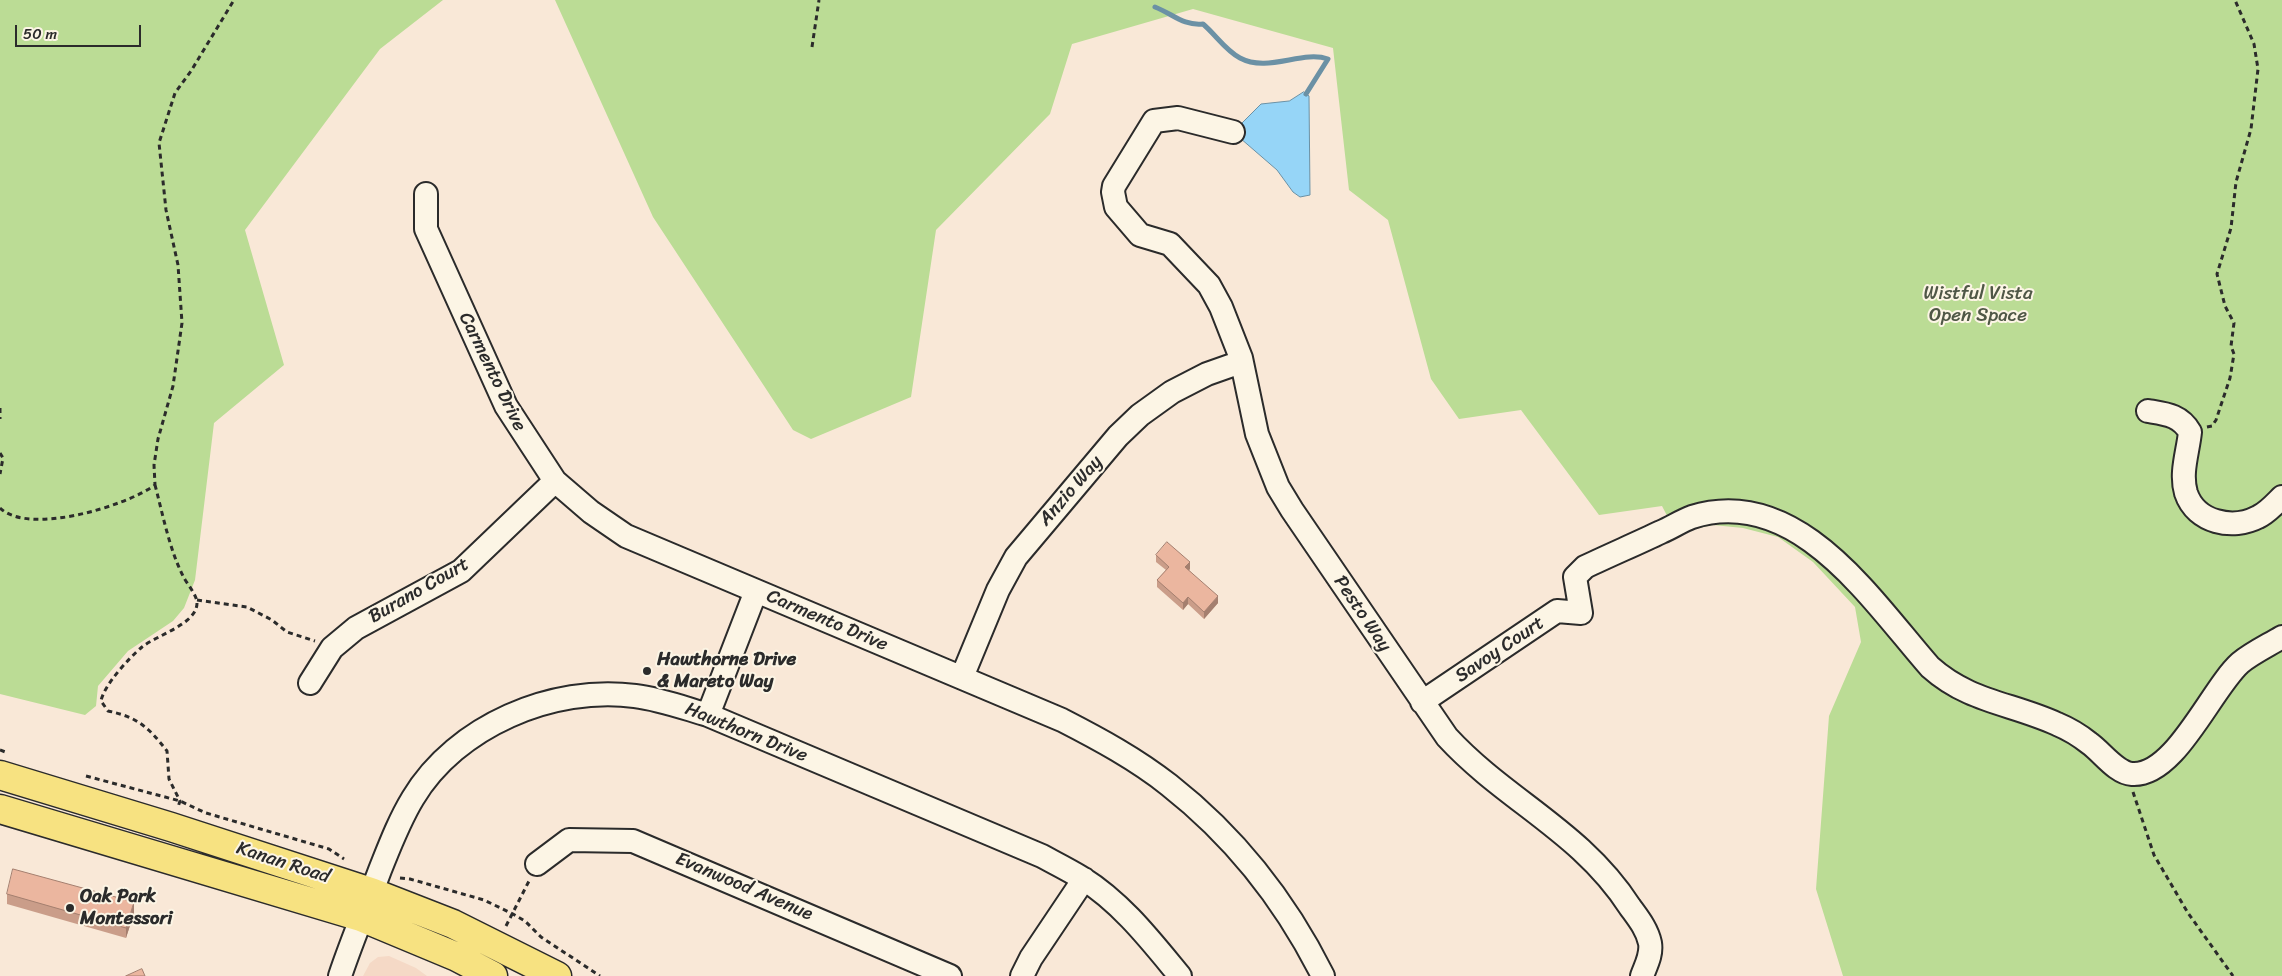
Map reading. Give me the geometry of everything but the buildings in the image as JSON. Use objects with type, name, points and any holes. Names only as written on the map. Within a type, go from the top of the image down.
[{"type":"main road","name":"Kanan Road","points":[[4,764],[171,827],[371,892],[453,924],[557,976]]},
{"type":"main road","name":"Kanan Road","points":[[0,809],[361,917],[457,957],[493,976]]},
{"type":"street","name":"Pesto Way","points":[[1233,132],[1178,118],[1154,121],[1114,186],[1113,192],[1116,207],[1140,235],[1170,244],[1209,285],[1221,307],[1241,362],[1257,434],[1278,487],[1446,738],[1471,764],[1573,840],[1601,867],[1620,890],[1646,931],[1646,966]]},
{"type":"street","name":"Carmento Drive","points":[[426,194],[426,229],[506,406],[555,481],[591,512],[626,536],[1062,720],[1111,745],[1169,784],[1218,827],[1266,883],[1305,940],[1323,976]]},
{"type":"street","name":"Anzio Way","points":[[962,678],[998,590],[1016,557],[1118,436],[1140,415],[1172,392],[1207,374],[1241,362]]},
{"type":"street","points":[[2148,411],[2171,414],[2185,422],[2190,432],[2183,468],[2186,494],[2193,506],[2209,519],[2223,524],[2242,523],[2259,517],[2282,498]]},
{"type":"street","name":"Burano Court","points":[[310,684],[332,648],[356,628],[460,571],[555,481]]},
{"type":"street","name":"Savoy Court","points":[[1422,702],[1558,612],[1581,612],[1575,577],[1585,567],[1692,517],[1719,513],[1750,513],[1774,519],[1804,536],[1834,557],[1930,667],[1948,682],[1968,693],[2048,720],[2071,730],[2118,768],[2131,774]]},
{"type":"street","points":[[708,715],[756,591]]},
{"type":"street","points":[[2131,774],[2144,772],[2158,766],[2171,756],[2221,684],[2241,662],[2282,637]]},
{"type":"street","name":"Hawthorn Drive","points":[[340,976],[394,830],[414,796],[451,753],[494,722],[519,711],[550,701],[604,694],[660,700],[708,715],[1042,856],[1084,879],[1139,926],[1180,976]]},
{"type":"street","name":"Evanwood Avenue","points":[[537,864],[570,840],[633,841],[950,976]]},
{"type":"street","points":[[1022,976],[1031,958],[1084,879]]},
{"type":"path","points":[[180,801],[168,779],[167,751],[163,745],[140,721],[108,712],[103,707],[101,701],[107,686],[142,647],[192,616],[197,608],[197,600],[179,567],[155,485],[154,466],[173,386],[182,323],[182,299],[164,193],[159,143],[175,93],[191,71],[234,0]]},
{"type":"path","points":[[812,47],[819,0]]},
{"type":"path","points":[[2189,441],[2203,428],[2212,426],[2216,420],[2234,363],[2232,346],[2234,323],[2225,306],[2217,274],[2231,228],[2236,182],[2251,129],[2258,69],[2254,44],[2235,0]]},
{"type":"path","points":[[0,408],[0,419]]},
{"type":"path","points":[[0,453],[3,458],[0,474]]},
{"type":"path","points":[[0,508],[4,512],[31,520],[87,514],[146,492],[155,485]]},
{"type":"path","points":[[197,600],[247,607],[272,620],[287,632],[332,648]]},
{"type":"path","points":[[0,750],[4,764]]},
{"type":"path","points":[[2131,774],[2134,798],[2154,855],[2188,913],[2233,976]]},
{"type":"path","points":[[81,775],[180,801],[206,814],[329,849],[352,864]]},
{"type":"path","points":[[399,878],[410,879],[484,900],[513,914],[525,921],[541,936],[600,976]]},
{"type":"path","points":[[509,921],[520,900]]},
{"type":"shaded area","points":[[389,956],[416,968],[427,976],[363,976],[370,963],[378,957]]},
{"type":"green space","points":[[0,0],[443,0],[380,49],[245,230],[284,365],[214,423],[195,580],[184,608],[173,621],[128,651],[98,686],[96,706],[85,715],[0,694]]},
{"type":"green space","name":"Wistful Vista Open Space","points":[[555,0],[2282,0],[2282,976],[1843,976],[1816,889],[1829,716],[1861,642],[1855,607],[1813,562],[1778,537],[1743,528],[1713,525],[1676,533],[1662,506],[1599,515],[1521,410],[1459,419],[1431,379],[1388,220],[1349,190],[1333,48],[1193,9],[1072,44],[1050,114],[936,230],[911,397],[811,439],[793,430],[653,217]]},
{"type":"water","points":[[1304,92],[1309,96],[1310,195],[1300,197],[1293,192],[1277,170],[1240,138],[1238,127],[1261,104],[1289,101]]},
{"type":"waterway","points":[[1155,7],[1184,21],[1203,24],[1230,51],[1240,58],[1251,62],[1273,63],[1307,57],[1328,59],[1306,94]]},
{"type":"place","name":"Hawthorne Drive & Mareto Way","points":[[647,671]]},
{"type":"place","name":"Oak Park Montessori","points":[[70,908]]}]
